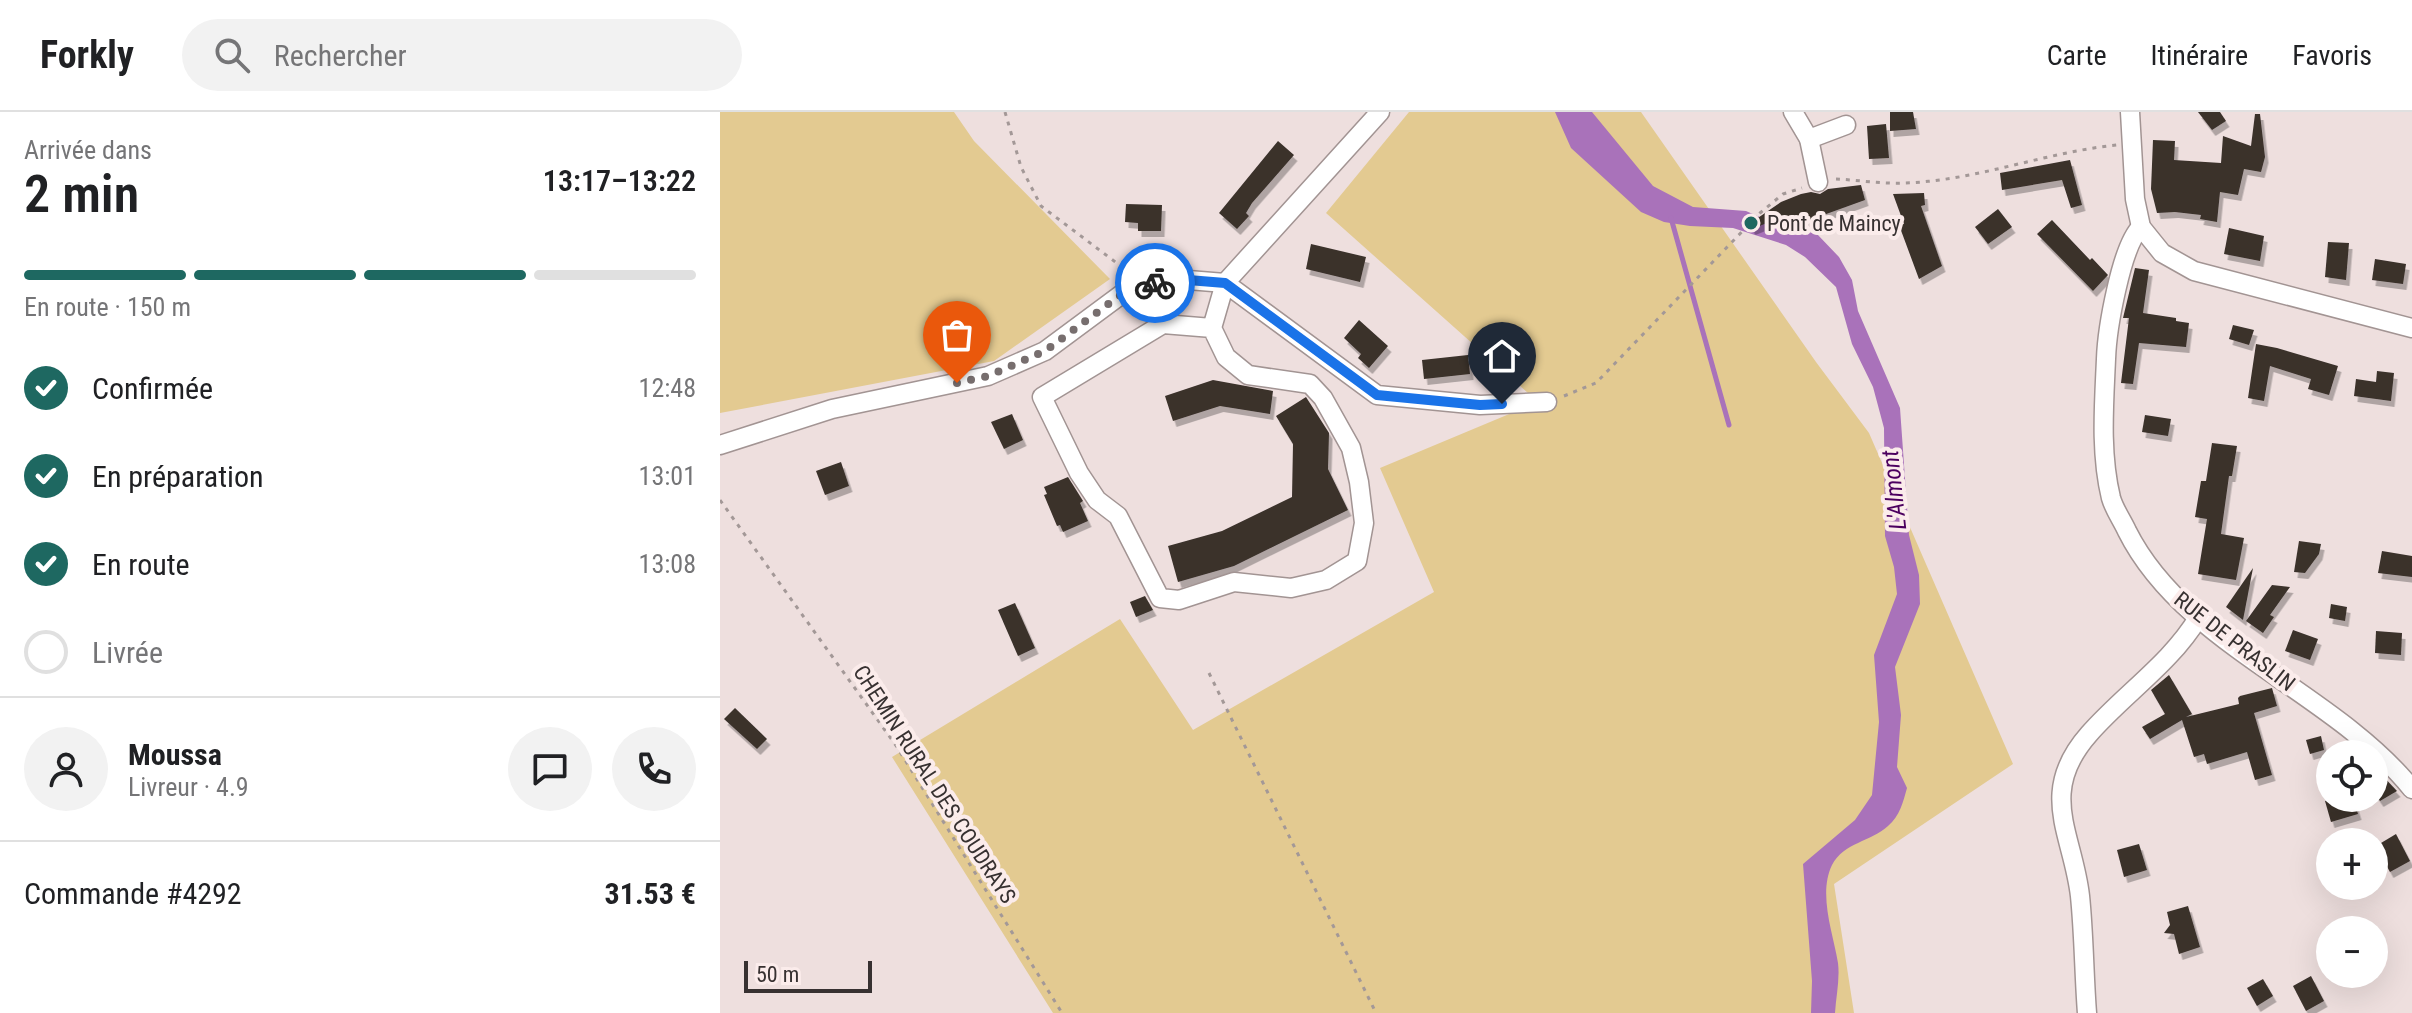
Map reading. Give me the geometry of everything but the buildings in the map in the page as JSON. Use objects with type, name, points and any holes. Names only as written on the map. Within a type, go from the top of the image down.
[{"type":"street","points":[[1212,328],[1163,324],[1042,397],[1079,473],[1097,500],[1118,516],[1160,598],[1179,600],[1234,582],[1291,588],[1326,580],[1357,561],[1364,523],[1351,448],[1323,398],[1310,384],[1248,375],[1226,357],[1212,328],[1225,283],[1380,112]]},
{"type":"street","points":[[1793,112],[1809,139],[1818,182]]},
{"type":"street","points":[[2130,112],[2135,199],[2141,227],[2162,253],[2194,271],[2412,328]]},
{"type":"street","points":[[1809,139],[1846,125]]},
{"type":"street","name":"RUE DE PRASLIN","points":[[2141,227],[2124,254],[2106,350],[2103,424],[2112,500],[2137,550],[2170,591],[2198,618],[2366,742],[2412,789]]},
{"type":"street","points":[[720,445],[832,409],[988,376],[1045,351],[1130,288],[1176,279],[1225,283],[1377,395],[1480,405],[1547,402]]},
{"type":"street","points":[[2087,1013],[2079,893],[2064,834],[2061,804],[2064,776],[2087,735],[2168,655],[2198,618]]},
{"type":"path","points":[[1005,112],[1021,167],[1041,206],[1144,285]]},
{"type":"path","points":[[1547,402],[1596,383],[1760,213],[1783,194],[1833,179],[1905,183],[1975,174],[2090,148],[2132,143]]},
{"type":"path","name":"CHEMIN RURAL DES COUDRAYS","points":[[720,500],[897,747],[1062,1013]]},
{"type":"path","points":[[1209,673],[1376,1013]]},
{"type":"shaded area","points":[[720,112],[954,112],[974,141],[1110,279],[994,361],[720,413]]},
{"type":"shaded area","points":[[1409,112],[1641,112],[1869,433],[2013,764],[1834,884],[1854,1013],[1053,1013],[892,757],[1120,619],[1193,730],[1434,592],[1380,468],[1538,402],[1326,213]]},
{"type":"water","name":"L'Almont","points":[[1555,112],[1592,112],[1653,186],[1693,207],[1746,211],[1778,225],[1817,234],[1839,257],[1852,280],[1858,311],[1900,408],[1909,535],[1919,575],[1920,604],[1895,667],[1901,715],[1897,767],[1907,788],[1892,822],[1843,851],[1828,876],[1826,901],[1838,963],[1835,1013],[1811,1013],[1812,981],[1803,864],[1855,820],[1872,795],[1879,722],[1874,655],[1897,594],[1894,567],[1885,536],[1884,428],[1873,387],[1852,344],[1836,287],[1805,257],[1786,245],[1733,228],[1664,222],[1641,212],[1571,148]]},
{"type":"waterway","points":[[1671,218],[1729,425]]},
{"type":"way so far","points":[[957,383],[988,376],[1045,351],[1130,288],[1155,283]]},
{"type":"place","name":"Pont de Maincy","points":[[1751,223]]},
{"type":"route","points":[[1155,283],[1176,279],[1225,283],[1377,395],[1480,405],[1502,404]]}]
